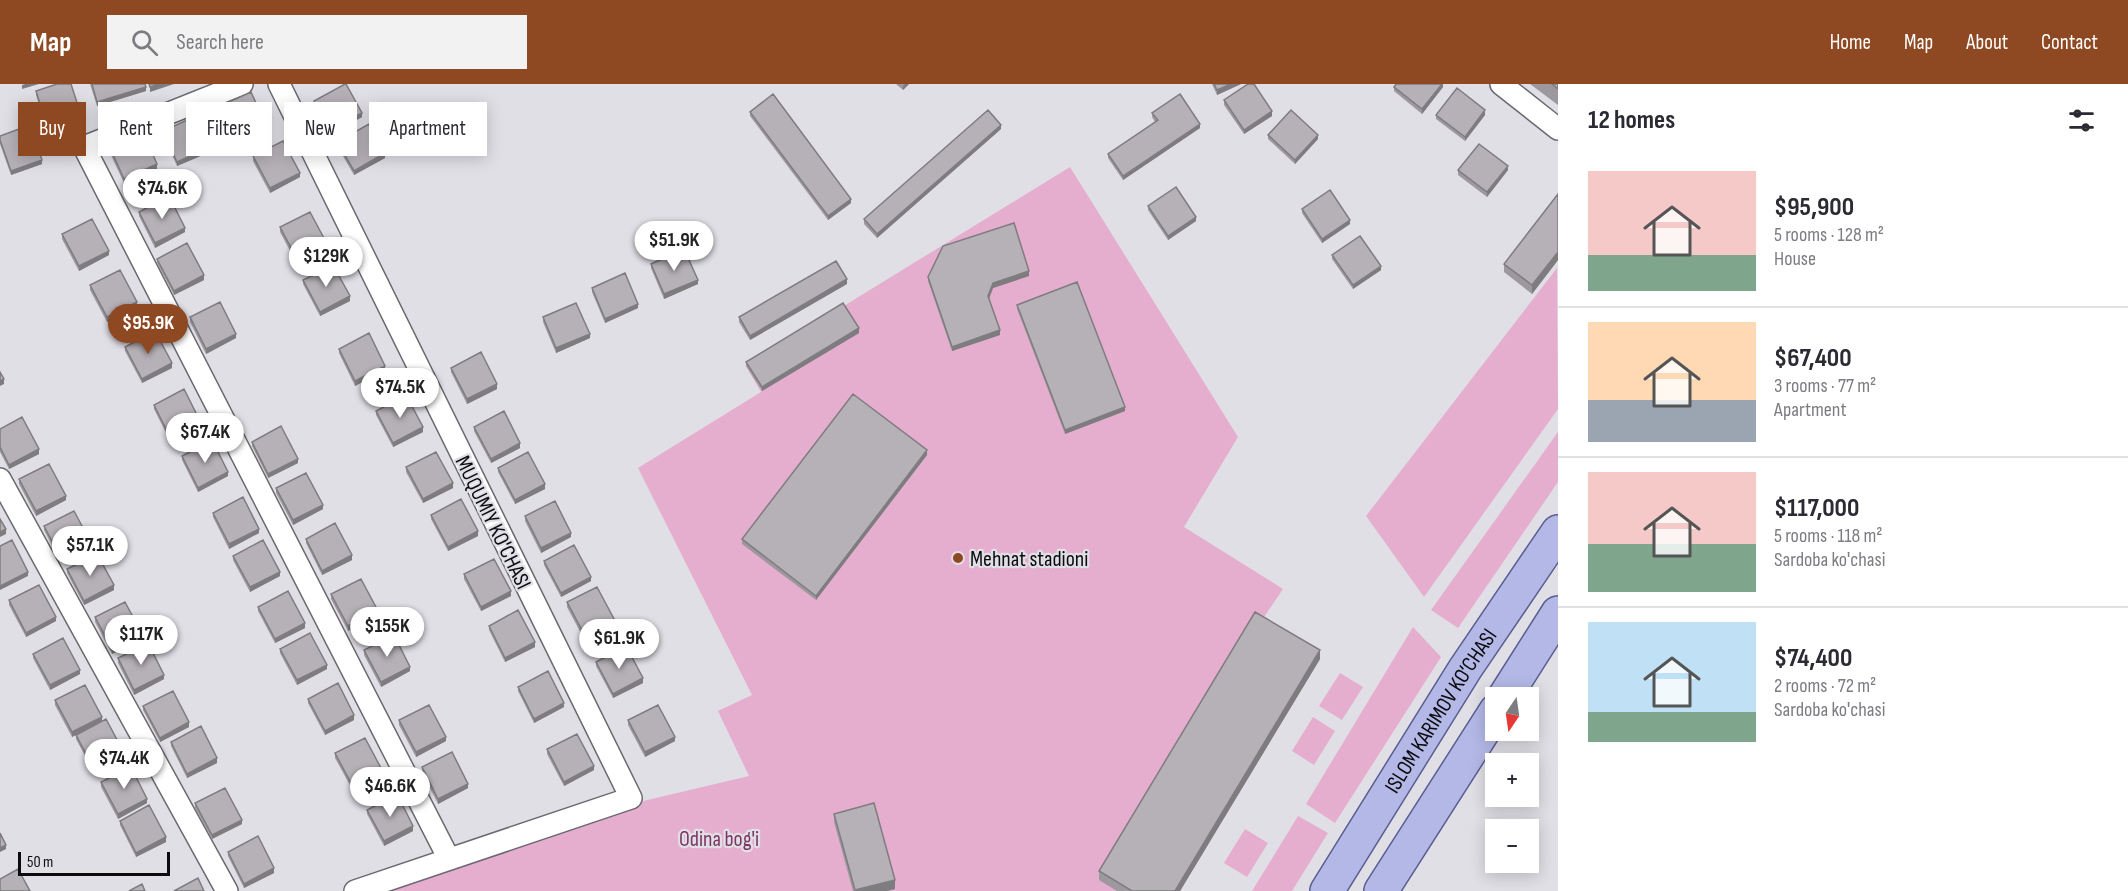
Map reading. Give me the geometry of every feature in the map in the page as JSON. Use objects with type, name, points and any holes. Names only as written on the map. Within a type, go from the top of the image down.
[{"type":"main road","name":"ISLOM KARIMOV KO‘CHASI","points":[[1327,891],[1465,669],[1558,532]]},
{"type":"main road","name":"ISLOM KARIMOV KO‘CHASI","points":[[1511,687],[1558,613]]},
{"type":"main road","name":"ISLOM KARIMOV KO‘CHASI","points":[[1381,891],[1485,728]]},
{"type":"street","points":[[242,84],[84,147],[449,859],[355,891]]},
{"type":"street","name":"MUQUMIY KO'CHASI","points":[[279,84],[631,798],[449,859]]},
{"type":"street","points":[[1501,84],[1558,129]]},
{"type":"street","points":[[0,479],[227,891]]},
{"type":"green space","name":"Mehnat stadioni","points":[[1070,167],[1238,437],[1184,527],[1283,589],[1260,623],[1320,659],[1180,891],[375,891],[622,806],[749,776],[718,711],[752,695],[638,468],[761,392],[746,366]]},
{"type":"green space","points":[[1557,268],[1558,409],[1424,597],[1366,516]]},
{"type":"green space","points":[[1558,432],[1558,482],[1458,628],[1431,610]]},
{"type":"green space","points":[[1413,627],[1441,657],[1335,823],[1306,804]]},
{"type":"green space","points":[[1340,673],[1363,687],[1342,720],[1319,706]]},
{"type":"green space","points":[[1313,717],[1335,731],[1314,765],[1292,751]]},
{"type":"green space","points":[[1298,816],[1328,833],[1292,891],[1252,891]]},
{"type":"green space","points":[[1245,829],[1268,843],[1247,877],[1224,863]]},
{"type":"building","points":[[57,84],[71,84],[77,102],[39,102],[36,91]]},
{"type":"building","points":[[92,84],[145,84],[146,87],[97,102]]},
{"type":"building","points":[[346,84],[356,102],[315,102]]},
{"type":"building","points":[[1214,84],[1231,84],[1217,90]]},
{"type":"building","points":[[1248,84],[1254,84],[1272,111],[1244,130],[1224,100]]},
{"type":"building","points":[[1396,84],[1442,84],[1422,109],[1394,87]]},
{"type":"building","points":[[1457,88],[1485,110],[1465,137],[1436,115]]},
{"type":"building","points":[[251,92],[256,102],[229,102]]},
{"type":"building","points":[[773,94],[851,199],[828,216],[750,112]]},
{"type":"building","points":[[1180,94],[1200,124],[1123,176],[1108,154],[1158,120],[1152,113]]},
{"type":"building","points":[[357,104],[362,113],[357,116]]},
{"type":"building","points":[[988,110],[1001,125],[877,234],[864,219]]},
{"type":"building","points":[[1291,110],[1318,135],[1295,160],[1268,135]]},
{"type":"building","points":[[186,121],[186,156],[190,156],[177,162],[174,155],[174,126]]},
{"type":"building","points":[[369,124],[369,156],[380,156],[354,171],[345,156],[357,156],[357,131]]},
{"type":"building","points":[[18,129],[18,156],[41,156],[42,160],[11,171],[0,136]]},
{"type":"building","points":[[283,141],[284,156],[291,156],[300,173],[270,188],[253,156],[272,156],[272,146]]},
{"type":"building","points":[[1479,144],[1508,166],[1487,192],[1458,170]]},
{"type":"building","points":[[114,156],[154,156],[157,164],[124,179]]},
{"type":"building","points":[[1176,187],[1196,217],[1168,236],[1148,206]]},
{"type":"building","points":[[1330,190],[1350,220],[1322,239],[1302,209]]},
{"type":"building","points":[[1558,194],[1558,252],[1532,285],[1504,264]]},
{"type":"building","points":[[169,196],[185,228],[155,243],[139,212]]},
{"type":"building","points":[[310,212],[327,244],[297,259],[280,227]]},
{"type":"building","points":[[92,219],[109,251],[79,266],[62,234]]},
{"type":"building","points":[[1014,223],[1029,271],[993,283],[988,296],[1000,330],[952,347],[928,277],[943,246]]},
{"type":"building","points":[[1360,236],[1381,266],[1353,285],[1332,255]]},
{"type":"building","points":[[187,243],[204,275],[174,291],[157,259]]},
{"type":"building","points":[[684,249],[698,280],[664,294],[651,264]]},
{"type":"building","points":[[836,261],[847,279],[750,336],[739,317]]},
{"type":"building","points":[[333,265],[350,296],[320,312],[303,280]]},
{"type":"building","points":[[120,270],[137,302],[107,317],[90,285]]},
{"type":"building","points":[[625,273],[638,304],[605,319],[592,288]]},
{"type":"building","points":[[1077,282],[1125,407],[1065,430],[1017,305]]},
{"type":"building","points":[[220,302],[236,334],[206,349],[190,317]]},
{"type":"building","points":[[576,303],[590,334],[556,348],[543,317]]},
{"type":"building","points":[[843,303],[859,328],[762,387],[746,362]]},
{"type":"building","points":[[155,331],[172,363],[142,379],[125,347]]},
{"type":"building","points":[[369,333],[385,366],[355,381],[339,349]]},
{"type":"building","points":[[481,352],[497,384],[467,399],[451,368]]},
{"type":"building","points":[[184,389],[200,421],[170,437],[154,405]]},
{"type":"building","points":[[853,394],[927,450],[816,596],[742,539]]},
{"type":"building","points":[[406,395],[423,427],[393,443],[376,411]]},
{"type":"building","points":[[504,411],[520,443],[491,459],[474,427]]},
{"type":"building","points":[[22,417],[39,449],[9,465],[0,447],[0,429]]},
{"type":"building","points":[[281,426],[298,459],[268,474],[252,442]]},
{"type":"building","points":[[212,440],[228,472],[198,488],[182,456]]},
{"type":"building","points":[[436,452],[453,483],[423,499],[406,467]]},
{"type":"building","points":[[528,452],[545,484],[515,500],[498,468]]},
{"type":"building","points":[[49,464],[66,496],[36,511],[19,479]]},
{"type":"building","points":[[306,473],[323,505],[293,520],[276,488]]},
{"type":"building","points":[[243,497],[259,529],[229,544],[213,513]]},
{"type":"building","points":[[461,499],[478,531],[448,547],[431,515]]},
{"type":"building","points":[[555,501],[571,533],[541,548],[525,516]]},
{"type":"building","points":[[74,511],[91,543],[61,558],[44,526]]},
{"type":"building","points":[[0,519],[6,529],[0,532]]},
{"type":"building","points":[[335,523],[352,555],[322,571],[306,539]]},
{"type":"building","points":[[12,540],[28,572],[0,586],[0,546]]},
{"type":"building","points":[[263,540],[280,572],[250,587],[233,556]]},
{"type":"building","points":[[574,545],[591,577],[561,593],[544,561]]},
{"type":"building","points":[[97,554],[114,585],[84,601],[67,569]]},
{"type":"building","points":[[494,559],[511,591],[481,607],[464,574]]},
{"type":"building","points":[[361,579],[378,611],[348,626],[331,594]]},
{"type":"building","points":[[39,585],[56,617],[26,633],[9,600]]},
{"type":"building","points":[[597,587],[614,619],[584,634],[567,602]]},
{"type":"building","points":[[288,591],[305,623],[275,639],[258,607]]},
{"type":"building","points":[[125,602],[142,634],[112,649],[95,617]]},
{"type":"building","points":[[518,610],[535,642],[505,658],[489,626]]},
{"type":"building","points":[[1255,612],[1320,650],[1175,891],[1132,891],[1099,871]]},
{"type":"building","points":[[310,633],[327,665],[297,680],[280,649]]},
{"type":"building","points":[[394,635],[410,667],[381,682],[364,650]]},
{"type":"building","points":[[63,638],[80,670],[50,685],[33,654]]},
{"type":"building","points":[[148,643],[164,675],[134,690],[118,658]]},
{"type":"building","points":[[626,646],[643,678],[613,694],[596,662]]},
{"type":"building","points":[[548,671],[564,703],[534,719],[518,687]]},
{"type":"building","points":[[338,683],[354,715],[325,731],[308,699]]},
{"type":"building","points":[[85,685],[102,717],[72,732],[55,700]]},
{"type":"building","points":[[173,691],[189,722],[160,738],[143,706]]},
{"type":"building","points":[[429,705],[446,737],[416,752],[399,720]]},
{"type":"building","points":[[658,705],[675,737],[645,752],[628,720]]},
{"type":"building","points":[[106,719],[123,751],[93,767],[76,735]]},
{"type":"building","points":[[201,726],[217,758],[187,774],[171,742]]},
{"type":"building","points":[[577,734],[594,766],[564,782],[547,749]]},
{"type":"building","points":[[365,738],[382,770],[352,785],[335,753]]},
{"type":"building","points":[[452,752],[468,784],[438,799],[422,767]]},
{"type":"building","points":[[131,767],[147,799],[118,814],[101,782]]},
{"type":"building","points":[[225,788],[242,820],[212,835],[195,803]]},
{"type":"building","points":[[397,794],[413,826],[384,841],[367,810]]},
{"type":"building","points":[[874,803],[895,880],[855,890],[834,814]]},
{"type":"building","points":[[149,805],[166,837],[136,853],[120,821]]},
{"type":"building","points":[[0,833],[6,845],[0,848]]},
{"type":"building","points":[[258,836],[274,868],[244,884],[228,852]]},
{"type":"building","points":[[18,869],[30,891],[0,891],[0,879]]},
{"type":"building","points":[[198,878],[204,891],[174,891]]},
{"type":"building","points":[[142,884],[145,891],[129,891]]},
{"type":"place","name":"Mehnat stadioni","points":[[958,558]]},
{"type":"park label","name":"Odina bog'i","points":[[719,838]]}]
